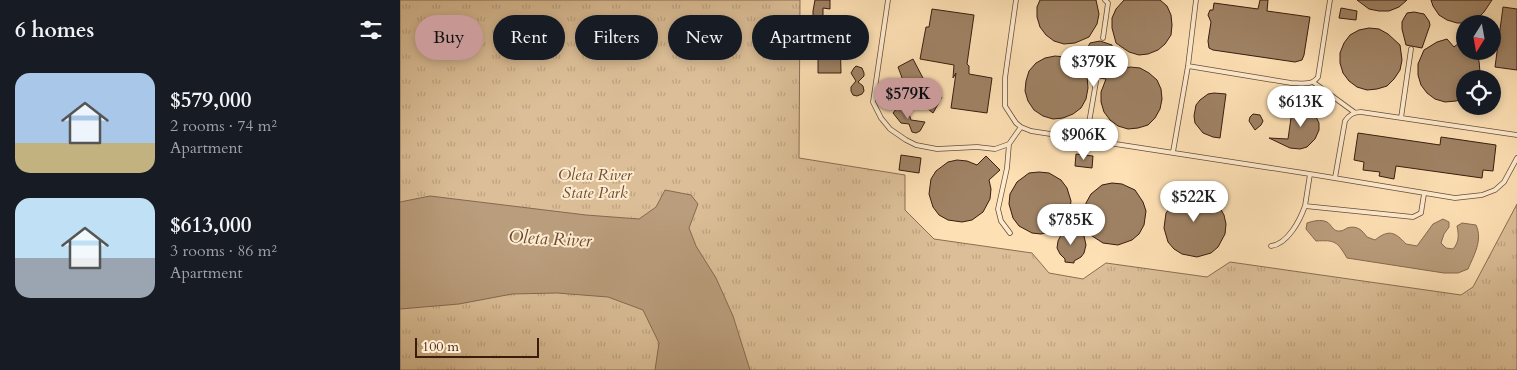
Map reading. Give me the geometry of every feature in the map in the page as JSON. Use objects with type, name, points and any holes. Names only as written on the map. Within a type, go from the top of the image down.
[{"type":"lane","points":[[888,0],[873,102],[881,118],[890,129],[906,140],[937,149],[977,147],[995,149],[1010,144]]},
{"type":"lane","points":[[1016,0],[1005,78],[1005,106],[1011,118],[1021,127],[1031,131],[1455,198],[1482,195],[1495,190],[1504,182],[1517,158]]},
{"type":"lane","points":[[1173,152],[1188,66],[1196,0]]},
{"type":"lane","points":[[1188,66],[1291,83],[1304,84],[1313,82],[1318,77],[1330,0]]},
{"type":"lane","points":[[1103,38],[1108,1]]},
{"type":"lane","points":[[1401,118],[1411,49]]},
{"type":"lane","points":[[1086,140],[1096,82]]},
{"type":"lane","points":[[1313,82],[1354,112],[1517,135]]},
{"type":"lane","points":[[1335,178],[1345,121],[1354,112]]},
{"type":"lane","points":[[1010,233],[1001,221],[998,209],[1010,144],[1021,127]]},
{"type":"lane","points":[[1271,246],[1275,246],[1288,235],[1302,215],[1310,174]]},
{"type":"lane","points":[[1305,206],[1413,217],[1421,213],[1424,194]]},
{"type":"green space","name":"Oleta River State Park","points":[[400,0],[800,0],[800,15],[752,15],[752,60],[800,60],[799,158],[905,175],[905,210],[934,239],[1032,253],[1049,273],[1083,279],[1106,263],[1207,277],[1230,262],[1461,295],[1473,287],[1517,204],[1517,370],[400,370]]},
{"type":"water","name":"Oleta River","points":[[665,190],[691,195],[698,204],[689,228],[696,246],[716,278],[733,316],[750,370],[655,370],[659,343],[643,310],[608,297],[557,293],[512,294],[459,304],[400,309],[400,202],[430,196],[586,215],[639,219],[656,207]]},
{"type":"water","points":[[1443,219],[1449,222],[1449,227],[1441,243],[1446,248],[1453,249],[1455,246],[1458,239],[1457,226],[1462,223],[1476,225],[1478,231],[1477,247],[1468,269],[1458,273],[1444,273],[1347,258],[1338,245],[1332,241],[1316,241],[1306,229],[1307,223],[1322,221],[1327,222],[1338,231],[1351,227],[1356,228],[1361,230],[1367,237],[1375,240],[1384,234],[1392,233],[1406,244],[1417,246],[1433,224]]},
{"type":"building","points":[[815,0],[830,0],[830,9],[823,8],[823,15],[813,15]]},
{"type":"building","points":[[1040,0],[1096,0],[1099,14],[1097,24],[1089,37],[1075,43],[1064,44],[1054,41],[1040,27],[1037,7]]},
{"type":"building","points":[[1124,0],[1160,0],[1167,6],[1171,15],[1171,35],[1158,50],[1139,55],[1129,52],[1116,43],[1112,28],[1112,18],[1116,9]]},
{"type":"building","points":[[1260,0],[1268,0],[1267,11],[1310,17],[1302,60],[1295,62],[1209,48],[1208,41],[1211,22],[1208,15],[1210,10],[1213,10],[1214,3],[1258,9]]},
{"type":"building","points":[[1357,0],[1407,0],[1399,7],[1389,11],[1379,11],[1369,9]]},
{"type":"building","points":[[1431,0],[1492,0],[1481,15],[1456,15],[1456,23],[1439,15]]},
{"type":"building","points":[[1503,7],[1517,9],[1517,70],[1495,67],[1496,60],[1501,60]]},
{"type":"building","points":[[1341,8],[1357,11],[1356,20],[1339,18]]},
{"type":"building","points":[[932,9],[974,15],[967,64],[969,66],[969,74],[992,78],[987,113],[951,108],[956,73],[953,78],[954,65],[920,59],[926,27],[929,27]]},
{"type":"building","points":[[1407,13],[1424,14],[1430,25],[1422,48],[1406,45],[1402,29],[1402,22]]},
{"type":"building","points":[[1379,29],[1400,45],[1402,60],[1400,70],[1387,86],[1367,90],[1357,87],[1343,73],[1340,53],[1350,35],[1359,30]]},
{"type":"building","points":[[1447,39],[1454,47],[1456,45],[1456,60],[1479,61],[1480,70],[1456,70],[1456,101],[1445,102],[1435,99],[1421,85],[1418,75],[1418,64],[1424,50],[1437,42]]},
{"type":"building","points":[[1100,41],[1112,45],[1114,59],[1110,72],[1130,67],[1140,68],[1157,80],[1161,89],[1160,109],[1148,125],[1128,129],[1118,126],[1110,120],[1104,112],[1101,102],[1101,92],[1106,79],[1087,76],[1088,88],[1086,99],[1081,108],[1063,118],[1053,119],[1043,116],[1034,110],[1028,101],[1025,91],[1026,81],[1029,71],[1036,63],[1045,58],[1065,57],[1075,61],[1086,72],[1085,53],[1090,43]]},
{"type":"building","points":[[913,59],[924,80],[935,91],[934,93],[942,97],[933,113],[911,93],[904,83],[898,67]]},
{"type":"building","points":[[818,60],[841,60],[841,73],[818,73]]},
{"type":"building","points":[[856,66],[862,68],[864,73],[864,76],[858,82],[863,86],[864,91],[857,96],[853,95],[851,91],[851,87],[856,81],[851,73]]},
{"type":"building","points":[[1208,94],[1226,94],[1220,138],[1203,133],[1195,123],[1194,116],[1196,105],[1200,100]]},
{"type":"building","points":[[1293,104],[1309,108],[1319,123],[1319,130],[1315,139],[1307,147],[1300,149],[1290,148],[1269,138],[1288,139]]},
{"type":"building","points":[[898,107],[909,114],[911,120],[925,122],[920,131],[912,132],[909,124],[901,123],[893,113]]},
{"type":"building","points":[[1253,114],[1260,115],[1263,121],[1255,130],[1249,121]]},
{"type":"building","points":[[1358,133],[1440,145],[1441,137],[1496,145],[1493,171],[1483,170],[1482,178],[1396,166],[1394,179],[1379,176],[1380,172],[1363,170],[1364,162],[1354,160]]},
{"type":"building","points":[[1076,154],[1093,156],[1092,168],[1075,166]]},
{"type":"building","points":[[901,155],[921,158],[919,173],[899,170]]},
{"type":"building","points":[[986,156],[1000,170],[989,180],[991,189],[990,199],[983,212],[972,220],[962,222],[948,220],[939,215],[933,207],[929,194],[931,179],[936,171],[948,162],[957,160],[977,165]]},
{"type":"building","points":[[1029,173],[1049,173],[1061,180],[1067,188],[1071,201],[1069,216],[1059,230],[1041,234],[1032,233],[1019,226],[1013,218],[1009,204],[1010,194],[1017,182]]},
{"type":"building","points":[[1189,182],[1194,195],[1208,197],[1219,206],[1226,224],[1225,234],[1218,247],[1211,253],[1197,257],[1182,254],[1174,249],[1168,242],[1164,228],[1166,213],[1176,201],[1171,189]]},
{"type":"building","points":[[1122,184],[1135,190],[1143,202],[1146,211],[1144,225],[1139,234],[1132,240],[1118,245],[1103,243],[1089,234],[1084,217],[1086,203],[1091,194],[1102,185]]},
{"type":"building","points":[[1072,232],[1084,236],[1086,245],[1084,253],[1074,263],[1065,262],[1057,248],[1062,233]]}]
